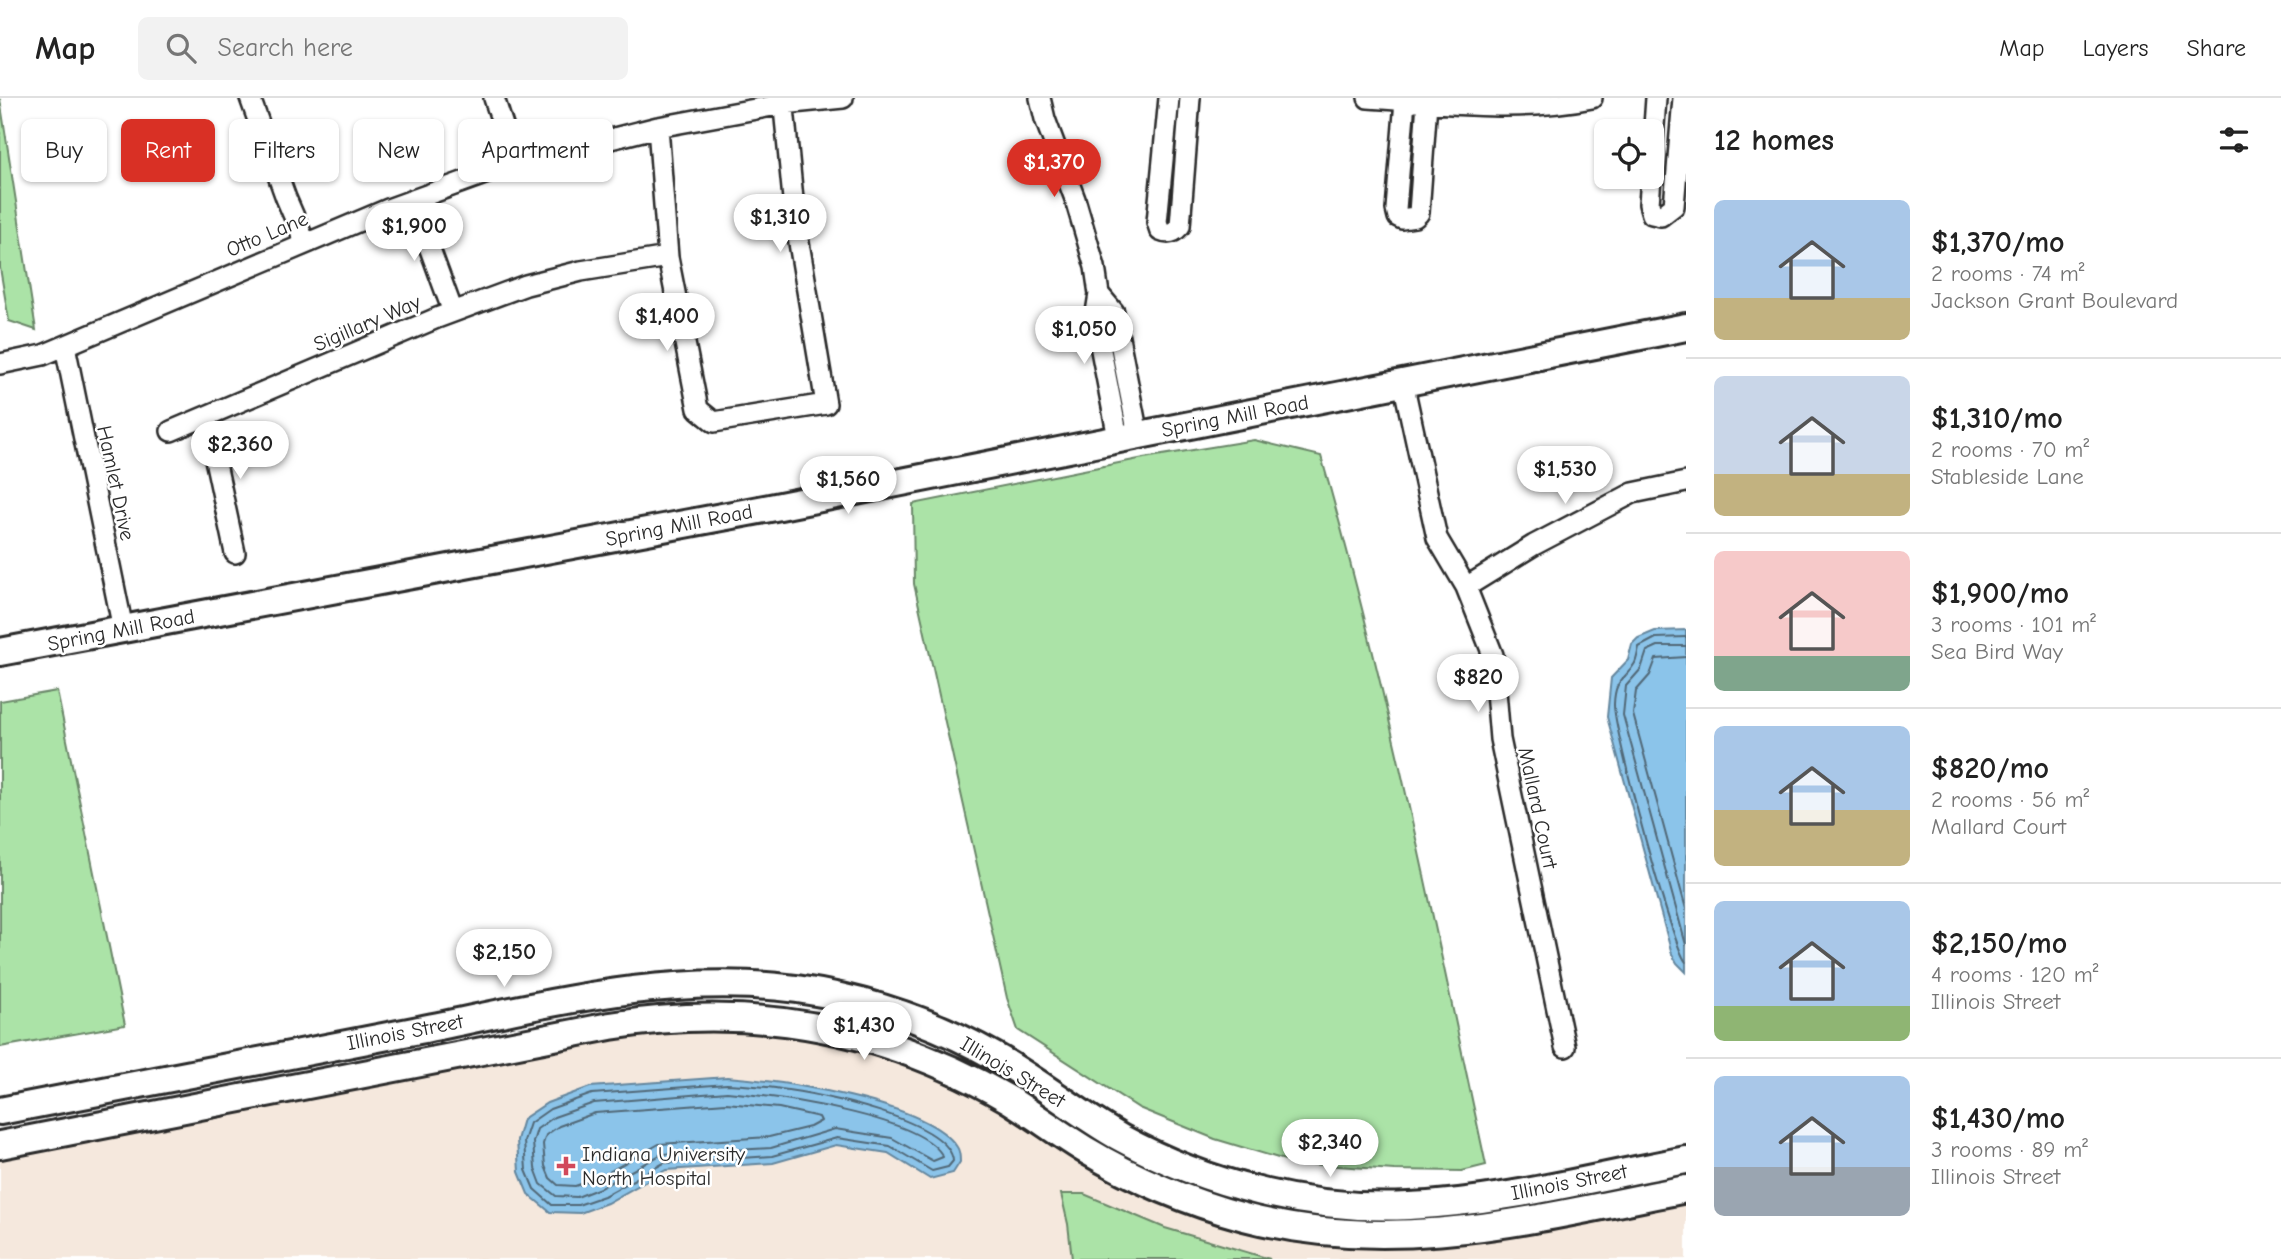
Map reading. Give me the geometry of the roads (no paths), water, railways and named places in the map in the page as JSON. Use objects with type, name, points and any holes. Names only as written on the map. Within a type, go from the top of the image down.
[{"type":"street","points":[[250,98],[305,242]]},
{"type":"street","points":[[494,98],[501,119]]},
{"type":"street","name":"Otto Lane","points":[[613,138],[783,101],[843,98]]},
{"type":"street","points":[[1040,98],[1095,267],[1099,294],[1095,319],[1128,437]]},
{"type":"street","points":[[1169,98],[1157,222],[1160,231],[1167,234],[1175,232],[1180,226],[1190,98]]},
{"type":"street","points":[[1368,98],[1538,106],[1592,98]]},
{"type":"street","points":[[1655,119],[1656,98]]},
{"type":"street","points":[[1650,189],[1649,204],[1652,214],[1661,216],[1669,212],[1674,206],[1682,98]]},
{"type":"street","points":[[658,127],[668,257],[698,409],[714,422],[826,404],[794,219],[783,101]]},
{"type":"street","points":[[1416,101],[1419,212],[1415,217],[1402,219],[1396,209],[1416,101]]},
{"type":"street","name":"Otto Lane","points":[[0,364],[43,355],[305,242],[462,182]]},
{"type":"street","points":[[411,200],[453,312]]},
{"type":"street","name":"Sigillary Way","points":[[171,431],[453,312],[526,285],[581,271],[668,257]]},
{"type":"street","name":"Spring Mill Road","points":[[0,652],[757,510],[1686,327]]},
{"type":"street","name":"Hamlet Drive","points":[[65,346],[123,629]]},
{"type":"street","name":"Mallard Court","points":[[1403,382],[1437,538],[1466,587],[1493,655],[1500,739],[1564,1047]]},
{"type":"street","points":[[206,417],[234,553]]},
{"type":"street","points":[[1466,587],[1534,545],[1633,493],[1686,482]]},
{"type":"street","name":"Illinois Street","points":[[0,1111],[561,1002],[679,984],[739,984],[799,989],[915,1019],[997,1057],[1121,1138],[1175,1164],[1231,1184],[1306,1200],[1387,1206],[1465,1202],[1686,1160]]},
{"type":"street","name":"Illinois Street","points":[[0,1145],[610,1026],[667,1018],[727,1017],[816,1026],[900,1049],[955,1072],[1008,1099],[1082,1148],[1135,1177],[1190,1200],[1277,1224],[1336,1233],[1396,1236],[1436,1234],[1485,1228],[1686,1189]]},
{"type":"water","points":[[1686,630],[1686,972],[1672,954],[1607,717],[1611,678],[1628,660],[1632,644],[1638,638],[1655,631]]},
{"type":"water","points":[[727,1077],[781,1083],[850,1096],[916,1117],[941,1131],[958,1149],[960,1162],[953,1173],[930,1179],[888,1153],[836,1145],[773,1163],[666,1170],[607,1203],[580,1213],[550,1212],[528,1194],[519,1172],[517,1140],[523,1119],[547,1103],[590,1087]]},
{"type":"place","name":"Indiana University North Hospital","points":[[566,1166]]}]
